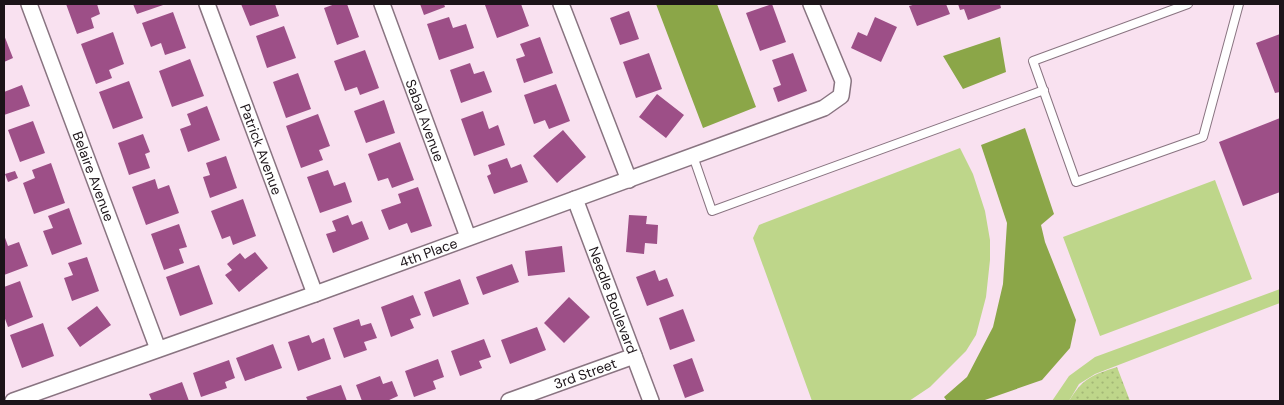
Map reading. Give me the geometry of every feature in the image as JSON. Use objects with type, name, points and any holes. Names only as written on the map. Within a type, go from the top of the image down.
[{"type":"street","name":"Belaire Avenue","points":[[30,4],[158,349]]},
{"type":"street","name":"Patrick Avenue","points":[[207,4],[315,294]]},
{"type":"street","name":"Sabal Avenue","points":[[382,4],[468,237]]},
{"type":"street","points":[[560,4],[629,180]]},
{"type":"street","name":"4th Place","points":[[14,401],[575,200],[824,108],[841,96],[842,81],[814,5]]},
{"type":"street","name":"Needle Boulevard","points":[[575,200],[651,401]]},
{"type":"street","name":"3rd Street","points":[[509,401],[634,356]]},
{"type":"lane","points":[[1188,4],[1033,61],[1076,182],[1203,137],[1239,4]]},
{"type":"lane","points":[[693,156],[712,211],[1044,90]]},
{"type":"shaded area","points":[[656,4],[717,4],[756,107],[703,128]]},
{"type":"shaded area","points":[[1000,37],[1006,72],[963,89],[943,56]]},
{"type":"shaded area","points":[[1025,128],[1054,214],[1041,225],[1045,242],[1076,320],[1070,348],[1042,380],[982,401],[947,401],[944,397],[967,377],[993,327],[1003,284],[1007,223],[981,145]]},
{"type":"shaded area","points":[[960,148],[973,174],[985,211],[990,240],[986,297],[976,335],[966,351],[930,387],[909,401],[812,401],[753,238],[759,225]]},
{"type":"shaded area","points":[[1215,180],[1252,279],[1100,336],[1063,237]]},
{"type":"shaded area","points":[[1280,289],[1280,303],[1095,374],[1079,384],[1069,401],[1052,401],[1069,376],[1095,357]]},
{"type":"shaded area","points":[[1117,367],[1130,401],[1069,401],[1079,387],[1089,378]]},
{"type":"building","points":[[66,4],[97,4],[100,14],[91,18],[94,28],[77,34]]},
{"type":"building","points":[[133,4],[166,4],[137,14]]},
{"type":"building","points":[[241,4],[275,4],[279,16],[250,26]]},
{"type":"building","points":[[335,4],[347,4],[359,37],[337,45],[324,8]]},
{"type":"building","points":[[420,4],[444,4],[445,7],[424,15]]},
{"type":"building","points":[[521,4],[529,26],[497,38],[485,5]]},
{"type":"building","points":[[772,4],[786,42],[760,51],[746,13]]},
{"type":"building","points":[[916,4],[946,4],[950,14],[917,26],[909,6]]},
{"type":"building","points":[[958,4],[1000,4],[1001,8],[968,20],[964,9],[960,10]]},
{"type":"building","points":[[629,11],[639,39],[620,45],[610,18]]},
{"type":"building","points":[[173,12],[186,48],[165,55],[161,43],[151,47],[142,23]]},
{"type":"building","points":[[449,17],[453,28],[466,24],[474,48],[439,60],[427,24]]},
{"type":"building","points":[[875,17],[897,27],[881,62],[851,48],[858,32],[867,36]]},
{"type":"building","points":[[284,26],[296,58],[267,68],[256,36]]},
{"type":"building","points":[[113,32],[124,64],[109,70],[112,78],[96,84],[81,44]]},
{"type":"building","points":[[1280,34],[1280,92],[1275,93],[1256,43]]},
{"type":"building","points":[[4,35],[13,58],[4,62]]},
{"type":"building","points":[[540,37],[553,73],[524,83],[516,59],[525,56],[520,44]]},
{"type":"building","points":[[365,50],[379,88],[360,95],[357,87],[345,91],[334,61]]},
{"type":"building","points":[[649,53],[662,89],[636,98],[623,62]]},
{"type":"building","points":[[793,53],[807,91],[778,102],[773,88],[781,85],[772,60]]},
{"type":"building","points":[[190,59],[204,96],[172,107],[159,71]]},
{"type":"building","points":[[470,63],[474,74],[484,71],[492,92],[461,103],[450,70]]},
{"type":"building","points":[[298,73],[311,109],[286,118],[273,82]]},
{"type":"building","points":[[129,81],[143,118],[113,129],[99,92]]},
{"type":"building","points":[[556,84],[570,121],[549,129],[545,120],[534,124],[524,95]]},
{"type":"building","points":[[22,85],[30,106],[4,115],[4,92]]},
{"type":"building","points":[[657,94],[684,115],[666,138],[639,117]]},
{"type":"building","points":[[384,100],[395,133],[366,143],[354,111]]},
{"type":"building","points":[[207,106],[220,140],[188,152],[180,129],[191,125],[187,114]]},
{"type":"building","points":[[483,111],[489,129],[498,125],[505,145],[474,156],[461,119]]},
{"type":"building","points":[[318,114],[330,146],[319,150],[323,160],[301,168],[286,126]]},
{"type":"building","points":[[1280,118],[1280,192],[1243,206],[1219,142]]},
{"type":"building","points":[[33,121],[45,153],[20,162],[8,130]]},
{"type":"building","points":[[563,130],[586,157],[557,183],[533,156]]},
{"type":"building","points":[[143,134],[150,152],[145,154],[150,168],[129,175],[118,143]]},
{"type":"building","points":[[400,142],[414,180],[392,188],[388,178],[378,181],[368,154]]},
{"type":"building","points":[[226,156],[237,188],[210,198],[203,177],[210,175],[206,163]]},
{"type":"building","points":[[507,158],[511,168],[521,164],[528,182],[494,194],[487,176],[491,174],[488,165]]},
{"type":"building","points":[[51,163],[65,203],[34,214],[23,183],[35,178],[32,170]]},
{"type":"building","points":[[328,170],[334,186],[345,182],[352,202],[320,213],[307,177]]},
{"type":"building","points":[[15,171],[18,178],[8,182],[5,174]]},
{"type":"building","points":[[155,179],[158,189],[169,185],[179,213],[146,225],[132,187]]},
{"type":"building","points":[[418,187],[432,226],[411,233],[407,223],[389,230],[381,210],[401,203],[398,194]]},
{"type":"building","points":[[243,199],[256,236],[233,245],[230,236],[222,239],[211,211]]},
{"type":"building","points":[[69,208],[82,244],[52,255],[43,231],[53,228],[48,216]]},
{"type":"building","points":[[348,215],[352,225],[362,221],[369,239],[333,253],[326,234],[336,231],[332,221]]},
{"type":"building","points":[[629,215],[647,216],[646,224],[658,225],[657,244],[645,243],[644,254],[626,252]]},
{"type":"building","points":[[179,224],[187,247],[179,249],[184,263],[164,270],[151,234]]},
{"type":"building","points":[[4,235],[8,246],[19,242],[28,266],[4,275]]},
{"type":"building","points":[[562,246],[565,272],[528,276],[525,251]]},
{"type":"building","points":[[255,252],[268,268],[239,292],[225,275],[232,270],[227,264],[240,253],[245,259]]},
{"type":"building","points":[[87,257],[99,291],[72,301],[64,278],[73,275],[68,263]]},
{"type":"building","points":[[512,264],[519,282],[483,295],[476,277]]},
{"type":"building","points":[[199,265],[213,304],[180,316],[166,277]]},
{"type":"building","points":[[655,270],[659,281],[667,278],[674,296],[647,306],[636,277]]},
{"type":"building","points":[[460,279],[469,304],[433,317],[424,292]]},
{"type":"building","points":[[20,281],[33,317],[8,327],[4,316],[4,287]]},
{"type":"building","points":[[413,295],[421,315],[410,319],[414,328],[391,337],[381,307]]},
{"type":"building","points":[[569,297],[590,317],[564,343],[544,323]]},
{"type":"building","points":[[97,306],[111,325],[80,347],[67,328]]},
{"type":"building","points":[[683,309],[695,341],[670,350],[659,318]]},
{"type":"building","points":[[359,319],[361,326],[371,323],[377,338],[364,342],[367,350],[344,358],[333,328]]},
{"type":"building","points":[[43,323],[54,356],[22,368],[10,335]]},
{"type":"building","points":[[537,327],[546,350],[510,364],[501,340]]},
{"type":"building","points":[[309,335],[312,343],[324,338],[331,359],[298,371],[288,342]]},
{"type":"building","points":[[484,339],[491,357],[479,361],[482,368],[460,376],[451,351]]},
{"type":"building","points":[[273,344],[282,368],[245,381],[236,358]]},
{"type":"building","points":[[692,358],[704,391],[685,398],[673,365]]},
{"type":"building","points":[[438,359],[444,377],[433,381],[436,389],[414,397],[405,371]]},
{"type":"building","points":[[229,360],[235,378],[225,382],[227,388],[201,397],[193,373]]},
{"type":"building","points":[[380,376],[383,384],[392,381],[398,396],[387,401],[362,401],[356,385]]},
{"type":"building","points":[[182,382],[189,401],[152,401],[149,394]]},
{"type":"building","points":[[341,385],[347,401],[308,401],[306,397]]}]
